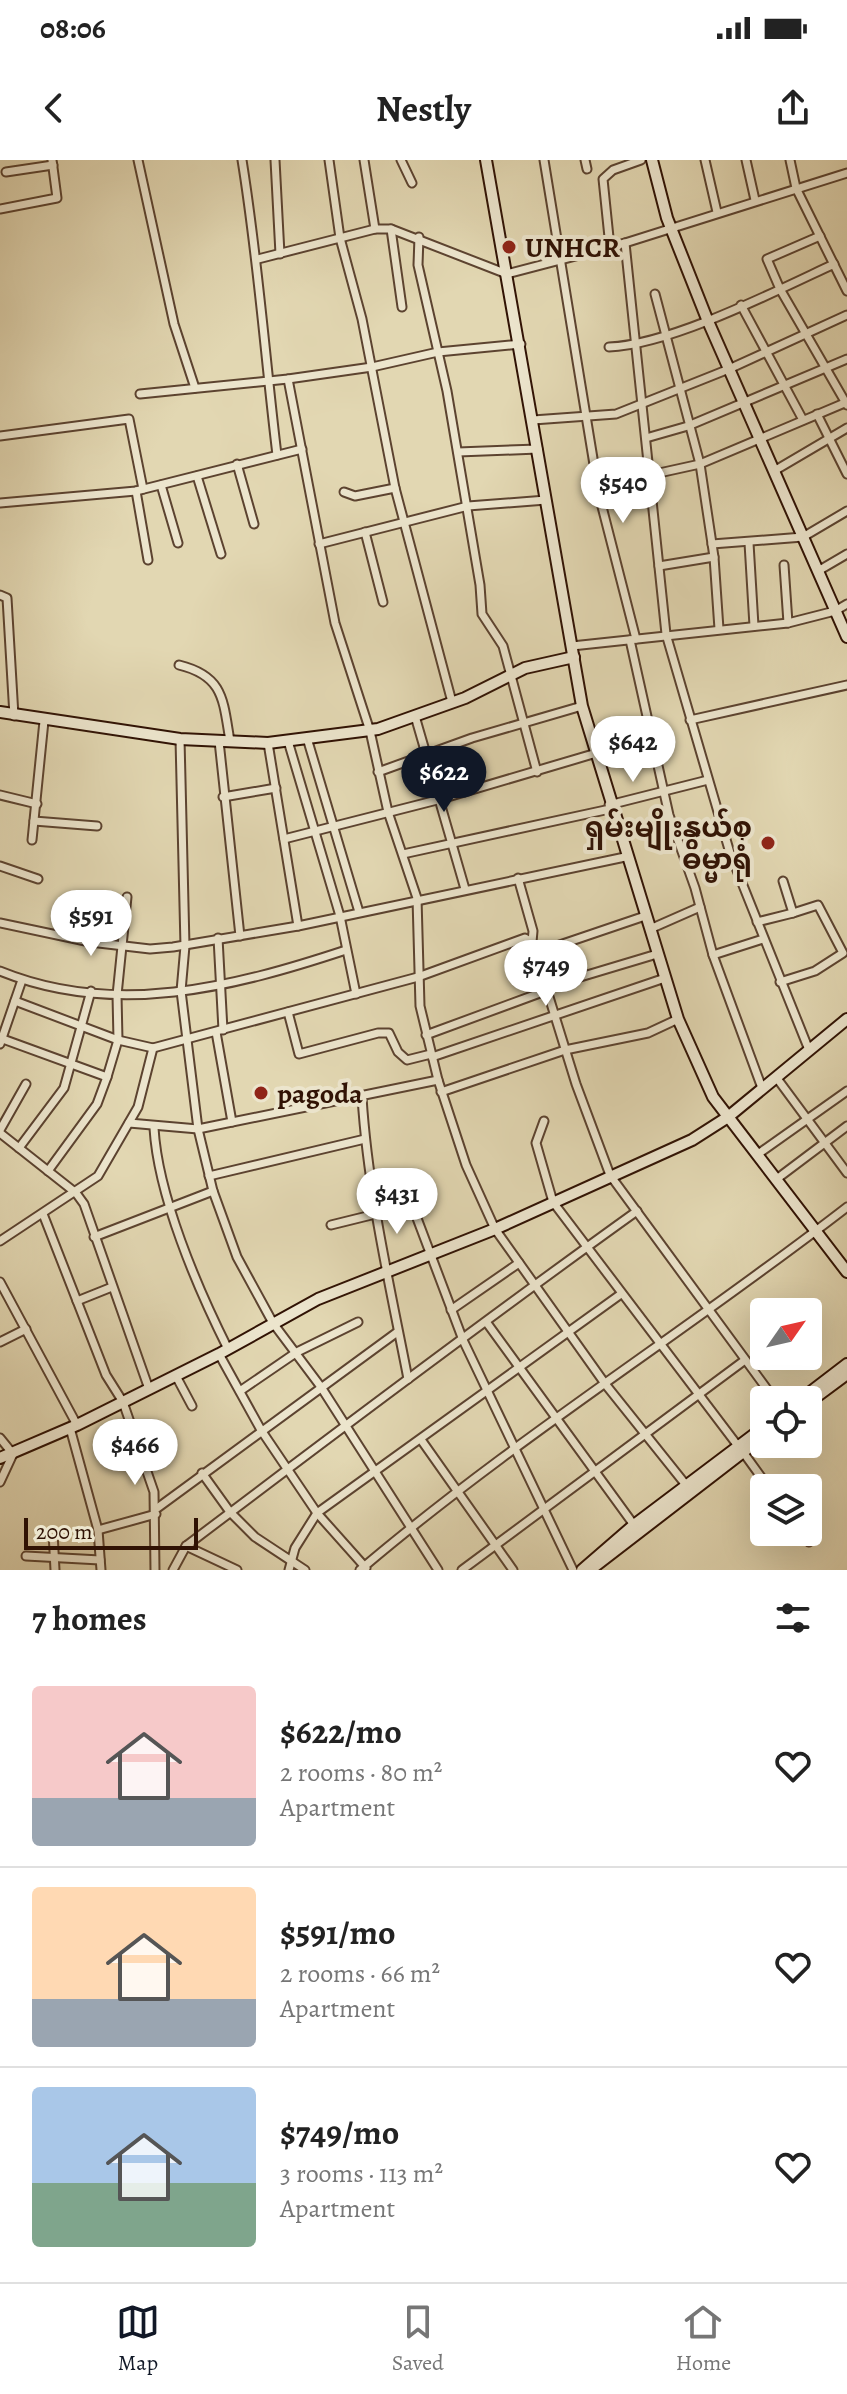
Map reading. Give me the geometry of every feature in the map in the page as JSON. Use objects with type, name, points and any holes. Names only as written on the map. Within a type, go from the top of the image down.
[{"type":"street","points":[[138,160],[174,324],[195,388]]},
{"type":"street","points":[[242,160],[258,259],[277,455]]},
{"type":"street","points":[[275,160],[280,254]]},
{"type":"street","points":[[329,160],[340,238],[372,367],[395,488],[452,702]]},
{"type":"street","points":[[364,160],[375,229]]},
{"type":"street","points":[[401,160],[412,183]]},
{"type":"street","points":[[486,160],[521,344],[582,706],[593,754],[625,857],[678,1019],[704,1082],[847,1272]]},
{"type":"street","points":[[544,160],[599,495],[633,639],[663,792],[713,955],[762,1088]]},
{"type":"street","points":[[585,160],[587,169]]},
{"type":"street","points":[[610,247],[603,179],[613,170],[641,160]]},
{"type":"street","points":[[652,160],[671,228],[707,319],[847,637]]},
{"type":"street","points":[[705,160],[717,212]]},
{"type":"street","points":[[746,160],[755,200]]},
{"type":"street","points":[[790,160],[796,188],[847,291]]},
{"type":"street","points":[[0,209],[57,198],[52,162],[6,172]]},
{"type":"street","points":[[258,259],[375,229],[391,229],[419,237],[507,274],[625,243],[847,173]]},
{"type":"street","points":[[391,229],[402,307]]},
{"type":"street","points":[[650,475],[700,464],[847,403],[805,335],[767,259],[820,236]]},
{"type":"street","points":[[419,237],[418,265],[458,452],[482,614],[503,646],[537,772]]},
{"type":"street","points":[[625,243],[666,634],[708,780],[763,939],[809,1050]]},
{"type":"street","points":[[609,347],[635,346],[663,336],[834,264]]},
{"type":"street","points":[[655,294],[663,336],[700,464],[714,557],[719,629]]},
{"type":"street","points":[[741,305],[803,420]]},
{"type":"street","points":[[533,420],[616,414],[643,405],[847,315]]},
{"type":"street","points":[[140,394],[288,379],[372,367],[438,352],[521,344]]},
{"type":"street","points":[[646,438],[688,426],[847,359]]},
{"type":"street","points":[[288,379],[335,623],[370,731],[388,812],[417,898],[418,977],[426,1035],[441,1092],[466,1165],[495,1229],[606,1385],[686,1485]]},
{"type":"street","points":[[817,414],[847,474]]},
{"type":"street","points":[[0,436],[129,419],[148,560]]},
{"type":"street","points":[[774,471],[847,428]]},
{"type":"street","points":[[0,503],[140,490],[302,449]]},
{"type":"street","points":[[458,452],[538,449]]},
{"type":"street","points":[[237,464],[254,524]]},
{"type":"street","points":[[197,476],[221,554]]},
{"type":"street","points":[[161,485],[178,543]]},
{"type":"street","points":[[344,492],[355,496],[395,488]]},
{"type":"street","points":[[319,544],[466,507],[546,500]]},
{"type":"street","points":[[712,544],[803,537],[847,511]]},
{"type":"street","points":[[365,532],[383,602]]},
{"type":"street","points":[[749,543],[754,626]]},
{"type":"street","points":[[818,571],[847,554]]},
{"type":"street","points":[[659,566],[714,557]]},
{"type":"street","points":[[784,565],[788,623]]},
{"type":"street","points":[[0,595],[7,598],[14,716]]},
{"type":"street","points":[[0,712],[180,739],[268,743],[370,731],[452,702],[512,674],[573,652],[666,634],[788,623],[835,611],[847,604]]},
{"type":"street","points":[[0,649],[10,648]]},
{"type":"street","points":[[179,665],[202,670],[215,685],[225,741],[223,797],[240,936]]},
{"type":"street","points":[[690,720],[847,685]]},
{"type":"street","points":[[378,772],[472,738],[582,706]]},
{"type":"street","points":[[415,716],[429,755],[465,889]]},
{"type":"street","points":[[32,840],[44,721]]},
{"type":"street","points":[[307,738],[359,912]]},
{"type":"street","points":[[180,739],[185,946],[181,991],[198,1129],[213,1191],[237,1257],[273,1323],[321,1387],[438,1570]]},
{"type":"street","points":[[288,741],[340,916],[356,994]]},
{"type":"street","points":[[268,743],[298,926]]},
{"type":"street","points":[[284,839],[441,799],[593,754]]},
{"type":"street","points":[[403,854],[610,807],[708,780]]},
{"type":"street","points":[[223,797],[276,788]]},
{"type":"street","points":[[0,795],[37,804]]},
{"type":"street","points":[[34,821],[97,826]]},
{"type":"street","points":[[0,923],[150,949],[185,946],[298,926],[417,898],[625,857]]},
{"type":"street","points":[[0,866],[38,879]]},
{"type":"street","points":[[518,878],[533,931],[532,942],[565,1050],[610,1175],[764,1386]]},
{"type":"street","points":[[783,881],[793,913]]},
{"type":"street","points":[[48,1171],[97,1104],[118,1040],[117,995],[127,897]]},
{"type":"street","points":[[757,922],[818,905],[845,956],[815,971],[780,982]]},
{"type":"street","points":[[650,929],[700,907]]},
{"type":"street","points":[[536,953],[645,916]]},
{"type":"street","points":[[218,938],[222,984],[220,1031],[232,1122]]},
{"type":"street","points":[[15,1001],[118,1040],[153,1048],[418,977],[525,938],[532,942]]},
{"type":"street","points":[[713,955],[763,939]]},
{"type":"street","points":[[0,971],[22,980],[150,997],[269,976],[346,950]]},
{"type":"street","points":[[426,1035],[540,993],[547,987],[657,954]]},
{"type":"street","points":[[288,1012],[299,1054],[378,1033],[389,1033],[398,1052],[407,1060],[431,1055],[665,978]]},
{"type":"street","points":[[22,980],[1,1040],[107,1077]]},
{"type":"street","points":[[19,1148],[64,1088],[91,991]]},
{"type":"street","points":[[441,1092],[565,1050],[648,1033],[678,1019]]},
{"type":"street","points":[[0,1458],[74,1426],[224,1352],[318,1299],[495,1229],[692,1140],[728,1117],[847,1019]]},
{"type":"street","points":[[0,1241],[98,1176],[129,1123],[145,1087],[153,1048]]},
{"type":"street","points":[[776,1077],[847,1173]]},
{"type":"street","points":[[129,1123],[154,1128],[198,1129],[438,1080]]},
{"type":"street","points":[[26,1084],[0,1131],[76,1193],[84,1204],[149,1389]]},
{"type":"street","points":[[758,1154],[847,1091]]},
{"type":"street","points":[[362,1097],[365,1139],[396,1333],[408,1379]]},
{"type":"street","points":[[544,1121],[536,1143],[553,1202],[759,1474]]},
{"type":"street","points":[[778,1178],[847,1126]]},
{"type":"street","points":[[154,1128],[156,1167],[240,1391],[261,1430],[317,1513],[364,1569],[457,1492],[847,1207]]},
{"type":"street","points":[[209,1176],[365,1139]]},
{"type":"street","points":[[94,1237],[213,1191]]},
{"type":"street","points":[[331,1225],[412,1205],[418,1213],[428,1256],[463,1340],[489,1390],[542,1511],[573,1570]]},
{"type":"street","points":[[173,1570],[186,1546],[286,1468],[637,1211]]},
{"type":"street","points":[[43,1214],[106,1375],[123,1402],[154,1492],[155,1570]]},
{"type":"street","points":[[451,1310],[519,1263]]},
{"type":"street","points":[[0,1282],[74,1426],[98,1530],[101,1570]]},
{"type":"street","points":[[77,1301],[112,1287]]},
{"type":"street","points":[[289,1570],[290,1560],[317,1513],[422,1441],[621,1294]]},
{"type":"street","points":[[240,1391],[297,1352],[358,1322]]},
{"type":"street","points":[[487,1323],[634,1525]]},
{"type":"street","points":[[0,1342],[26,1329]]},
{"type":"street","points":[[98,1530],[156,1512],[202,1473],[396,1333]]},
{"type":"street","points":[[462,1570],[745,1360]]},
{"type":"street","points":[[818,1386],[847,1364]]},
{"type":"street","points":[[822,1393],[847,1374]]},
{"type":"street","points":[[176,1376],[192,1406]]},
{"type":"street","points":[[0,1438],[13,1454]]},
{"type":"street","points":[[590,1570],[750,1440]]},
{"type":"street","points":[[422,1441],[513,1570]]},
{"type":"street","points":[[582,1570],[686,1485],[750,1444]]},
{"type":"street","points":[[0,1482],[13,1454]]},
{"type":"street","points":[[202,1473],[230,1512],[255,1537],[305,1570]]},
{"type":"street","points":[[53,1532],[55,1570]]},
{"type":"street","points":[[186,1546],[237,1570]]},
{"type":"street","points":[[26,1556],[100,1560]]},
{"type":"place","name":"UNHCR","points":[[509,247]]},
{"type":"place","name":"ရှမ်းမျိုးနွယ်စု ဓမ္မာရုံ","points":[[768,843]]},
{"type":"place","name":"pagoda","points":[[261,1093]]}]
